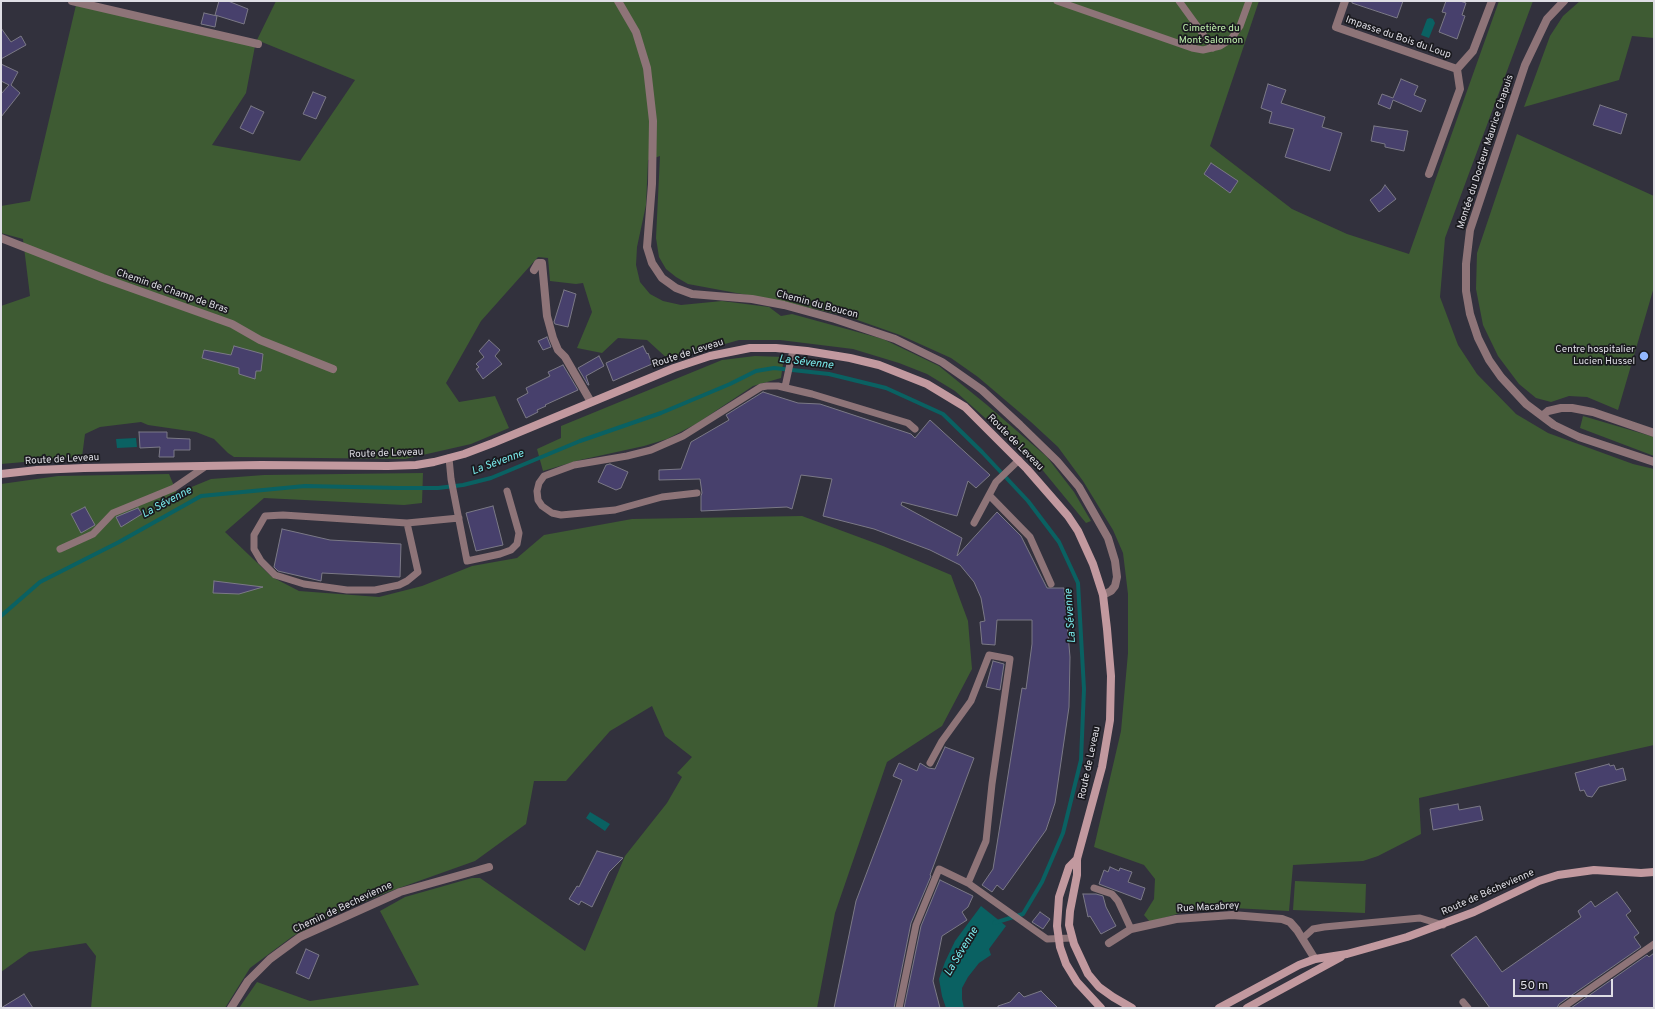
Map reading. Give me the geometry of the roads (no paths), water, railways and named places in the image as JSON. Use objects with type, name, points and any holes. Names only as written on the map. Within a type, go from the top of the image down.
[{"type":"street","points":[[72,1],[258,44]]},
{"type":"street","name":"Chemin du Boucon","points":[[618,1],[636,32],[648,68],[653,121],[652,184],[647,247],[652,263],[662,278],[676,288],[692,294],[752,299],[784,305],[836,319],[896,339],[942,362],[982,390],[1057,461],[1079,488],[1108,538],[1114,561],[1117,577],[1115,586],[1111,591],[1103,594]]},
{"type":"street","name":"Impasse du Bois du Loup","points":[[1345,1],[1336,27],[1457,69]]},
{"type":"street","name":"Impasse du Bois du Loup","points":[[1457,69],[1473,51],[1492,1]]},
{"type":"street","name":"Montée du Docteur Maurice Chapuis","points":[[1564,1],[1547,18],[1525,65],[1470,230],[1466,264],[1466,291],[1469,307],[1478,338],[1489,360],[1501,377],[1526,404],[1554,425],[1579,437],[1654,462]]},
{"type":"street","name":"Impasse du Bois du Loup","points":[[1429,174],[1460,89],[1457,69]]},
{"type":"street","name":"Chemin de Champ de Bras","points":[[1,238],[103,278],[232,324],[260,340],[333,369]]},
{"type":"street","points":[[534,270],[538,263],[542,263],[547,316],[553,338],[558,350],[565,357],[591,402]]},
{"type":"street","name":"Route de Leveau","points":[[1,474],[37,470],[206,466],[416,464],[449,458],[493,443],[674,368],[716,354],[750,348],[792,354],[850,358],[879,365],[927,384],[964,407],[1019,460],[1054,499],[1078,531],[1088,553],[1103,594],[1111,676],[1110,720],[1102,767],[1077,859]]},
{"type":"street","points":[[1542,416],[1548,411],[1562,408],[1572,408],[1593,412],[1654,433]]},
{"type":"street","points":[[1077,859],[1077,875],[1070,911],[1070,925],[1072,938],[1079,958],[1088,974],[1099,987],[1113,998],[1132,1008]]},
{"type":"street","points":[[1077,859],[1068,867],[1059,897],[1056,914],[1059,939],[1066,964],[1077,982],[1101,1008]]},
{"type":"street","name":"Chemin de Bechevienne","points":[[230,1008],[248,981],[270,959],[300,937],[400,892],[489,867]]},
{"type":"street","name":"Route de Béchevienne","points":[[1219,1008],[1284,972],[1315,960],[1347,954],[1443,925],[1539,881],[1558,875],[1594,870],[1641,873],[1654,872]]},
{"type":"street","name":"Route de Béchevienne","points":[[1641,873],[1654,879]]},
{"type":"street","name":"Rue Macabrey","points":[[1109,943],[1131,930],[1176,918],[1232,915],[1286,920],[1290,922],[1303,938],[1315,960]]},
{"type":"street","name":"Route de Béchevienne","points":[[1248,1008],[1347,954]]},
{"type":"lane","points":[[1057,1],[1192,48],[1203,50],[1213,48],[1231,39],[1240,26],[1249,1]]},
{"type":"lane","points":[[1179,1],[1213,48]]},
{"type":"lane","points":[[785,388],[792,354]]},
{"type":"lane","points":[[697,493],[662,497],[615,510],[562,515],[552,513],[542,506],[538,500],[537,491],[539,483],[544,476],[574,465],[627,456],[651,450],[683,436],[761,387],[778,386],[812,394],[908,423],[916,429]]},
{"type":"lane","points":[[449,458],[451,479],[467,561],[511,550],[517,544],[519,533],[507,491]]},
{"type":"lane","points":[[974,523],[996,482],[1019,460]]},
{"type":"lane","points":[[60,549],[93,534],[113,513],[174,488],[206,466]]},
{"type":"lane","points":[[989,495],[1030,537],[1051,584]]},
{"type":"lane","points":[[407,523],[418,572],[407,581],[399,585],[375,590],[347,590],[304,584],[275,575],[262,561],[254,549],[254,535],[265,516],[283,515],[407,523],[459,518]]},
{"type":"lane","points":[[930,763],[942,741],[971,701],[989,655],[1010,659],[992,784],[986,841],[968,883]]},
{"type":"lane","points":[[899,1008],[916,925],[939,869],[968,883],[1035,932],[1047,939],[1072,938]]},
{"type":"lane","points":[[1094,888],[1112,894],[1118,901],[1131,930]]},
{"type":"lane","points":[[1303,938],[1313,929],[1324,927],[1420,918],[1443,925]]},
{"type":"lane","points":[[1562,1008],[1654,944]]},
{"type":"lane","points":[[1463,1002],[1468,1008]]},
{"type":"water","points":[[1427,19],[1433,19],[1435,23],[1429,38],[1421,35]]},
{"type":"water","points":[[136,438],[137,447],[117,448],[116,439]]},
{"type":"water","points":[[590,812],[610,824],[605,831],[586,818]]},
{"type":"water","points":[[981,906],[1006,926],[989,949],[991,955],[979,963],[968,977],[962,988],[964,1008],[946,1008],[939,979],[955,941]]},
{"type":"waterway","name":"La Sévenne","points":[[1,616],[40,582],[119,542],[201,496],[305,486],[438,488],[463,485],[491,478],[580,441],[661,413],[730,384],[756,371],[774,368],[829,374],[886,388],[943,414],[982,452],[1028,501],[1059,542],[1078,583],[1084,689],[1081,760],[1063,833],[1042,882],[1023,914],[994,923]]},
{"type":"place","name":"Centre hospitalier Lucien Hussel","points":[[1644,356]]},
{"type":"park label","name":"Cimetière du Mont Salomon","points":[[1211,34]]}]
